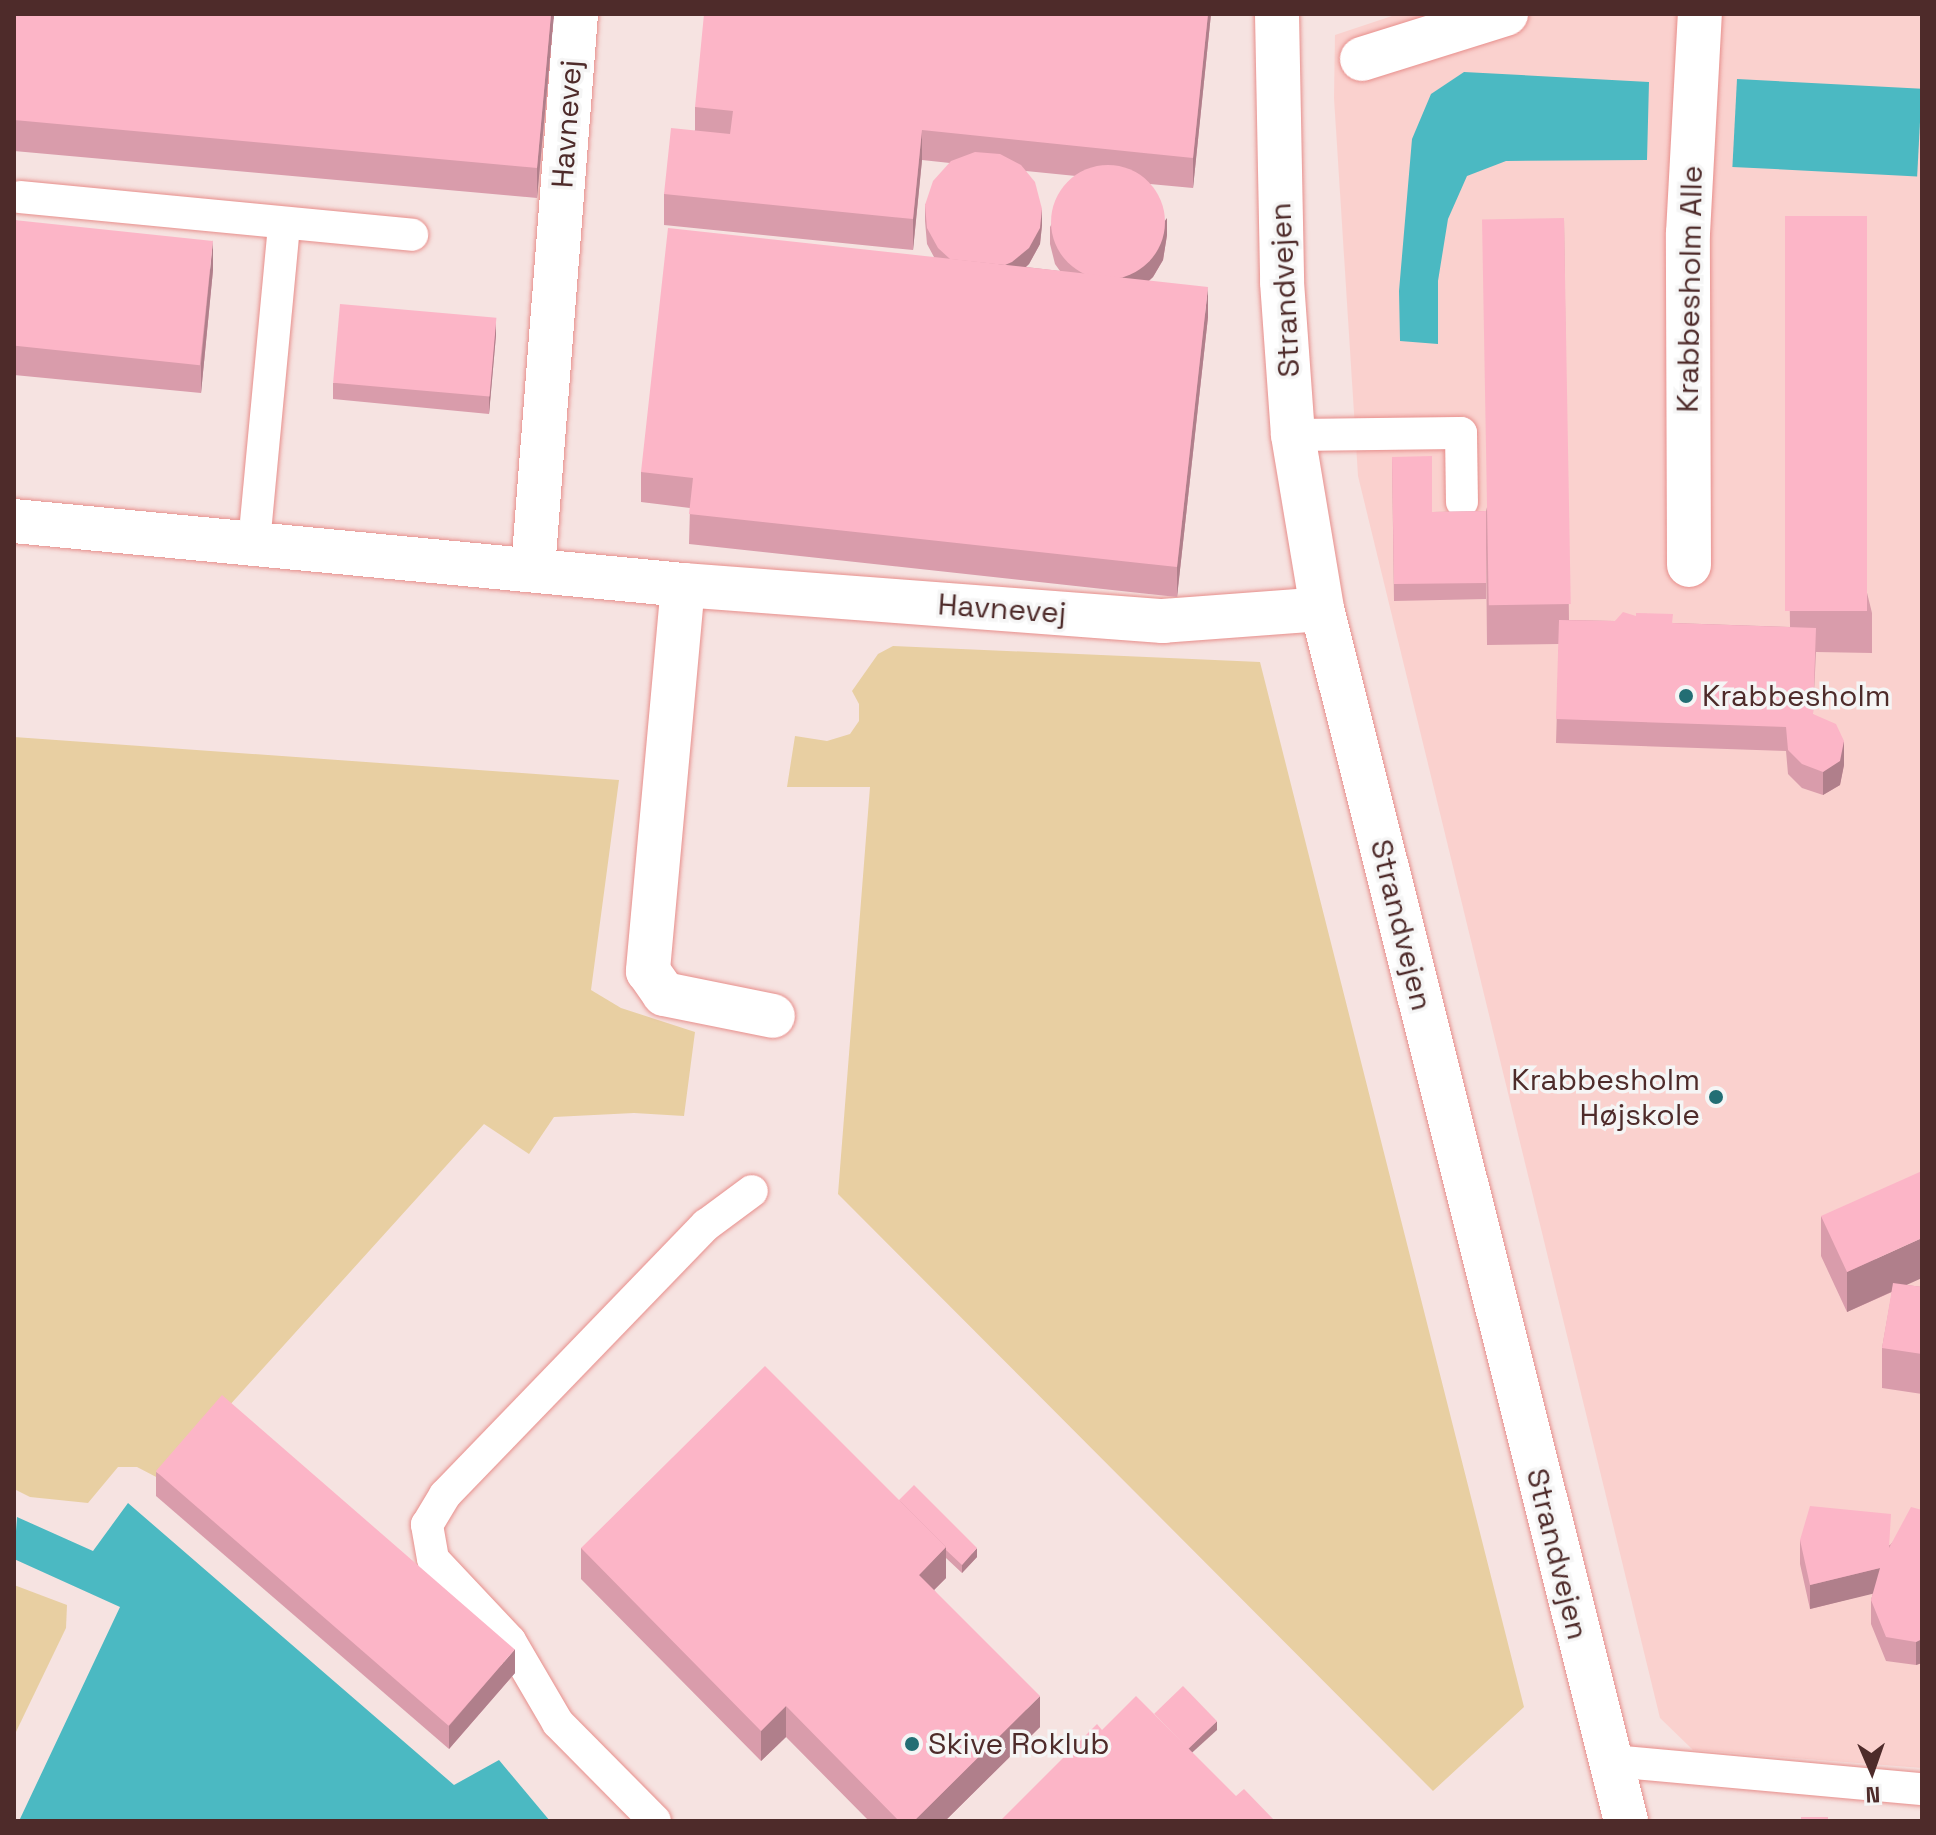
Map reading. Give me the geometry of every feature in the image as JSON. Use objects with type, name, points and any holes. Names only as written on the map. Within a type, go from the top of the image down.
[{"type":"street","name":"Havnevej","points":[[533,569],[576,14]]},
{"type":"street","name":"Strandvejen","points":[[1277,14],[1282,282],[1293,435],[1322,609],[1626,1821]]},
{"type":"street","points":[[1362,59],[1506,14]]},
{"type":"street","name":"Krabbesholm Alle","points":[[1689,565],[1688,233],[1700,14]]},
{"type":"street","name":"Havnevej","points":[[14,521],[683,585],[1163,621],[1322,609]]},
{"type":"street","points":[[683,585],[648,971],[664,994],[773,1016]]},
{"type":"lane","points":[[20,197],[412,235]]},
{"type":"lane","points":[[254,543],[284,223]]},
{"type":"lane","points":[[1293,435],[1461,433],[1462,502]]},
{"type":"lane","points":[[655,1821],[558,1723],[510,1641],[433,1559],[427,1525],[445,1495],[706,1225],[752,1191]]},
{"type":"lane","points":[[1612,1761],[1922,1789]]},
{"type":"shaded area","name":"Krabbesholm Højskole","points":[[1398,14],[1922,14],[1922,1768],[1693,1750],[1660,1718],[1358,476],[1334,98],[1335,35]]},
{"type":"shaded area","points":[[893,646],[1260,662],[1524,1707],[1433,1791],[838,1194],[870,787],[787,787],[795,736],[827,741],[850,734],[859,721],[859,704],[852,691],[878,654]]},
{"type":"shaded area","points":[[14,737],[619,780],[591,990],[621,1008],[695,1032],[684,1116],[634,1113],[554,1117],[529,1154],[484,1124],[162,1480],[137,1467],[118,1467],[88,1503],[30,1497],[14,1489]]},
{"type":"shaded area","points":[[14,1585],[67,1605],[66,1628],[14,1736]]},
{"type":"water","points":[[1464,72],[1649,82],[1647,160],[1506,161],[1467,176],[1448,219],[1438,281],[1438,344],[1400,341],[1399,291],[1412,139],[1431,94]]},
{"type":"water","points":[[1737,79],[1922,89],[1917,177],[1732,167]]},
{"type":"water","points":[[128,1503],[454,1785],[499,1760],[550,1821],[19,1821],[120,1607],[14,1559],[17,1517],[93,1551]]},
{"type":"building","points":[[14,14],[551,14],[537,168],[14,120]]},
{"type":"building","points":[[704,14],[1208,14],[1193,158],[922,130],[913,219],[664,194],[671,128],[730,134],[733,111],[695,107]]},
{"type":"building","points":[[975,152],[1000,154],[1021,165],[1035,182],[1042,209],[1040,228],[1029,248],[1005,265],[950,259],[938,248],[927,228],[925,205],[933,181],[951,161]]},
{"type":"building","points":[[1108,165],[1140,174],[1156,190],[1165,222],[1156,254],[1140,270],[1108,279],[1076,270],[1060,254],[1051,222],[1060,190],[1076,174]]},
{"type":"building","points":[[1785,216],[1867,216],[1867,611],[1785,611]]},
{"type":"building","points":[[1564,218],[1571,604],[1489,605],[1482,219]]},
{"type":"building","points":[[14,220],[213,241],[200,365],[14,346]]},
{"type":"building","points":[[668,228],[1208,287],[1177,567],[689,514],[693,478],[641,472]]},
{"type":"building","points":[[340,304],[496,318],[490,396],[333,383]]},
{"type":"building","points":[[1432,456],[1432,512],[1486,511],[1486,583],[1394,584],[1392,457]]},
{"type":"building","name":"Krabbesholm","points":[[1623,612],[1636,616],[1636,613],[1673,614],[1672,623],[1816,628],[1813,714],[1836,724],[1844,741],[1840,761],[1823,772],[1802,764],[1788,750],[1786,727],[1556,719],[1559,620],[1615,621]]},
{"type":"building","points":[[1922,1171],[1922,1238],[1847,1272],[1821,1216]]},
{"type":"building","points":[[1893,1283],[1922,1287],[1922,1354],[1882,1348]]},
{"type":"building","points":[[765,1366],[946,1547],[919,1575],[1040,1696],[914,1821],[899,1821],[786,1706],[761,1731],[581,1548]]},
{"type":"building","points":[[222,1395],[515,1650],[449,1726],[156,1471]]},
{"type":"building","points":[[914,1485],[977,1548],[962,1565],[899,1500]]},
{"type":"building","points":[[1810,1506],[1891,1514],[1889,1548],[1911,1507],[1922,1510],[1922,1639],[1916,1642],[1886,1637],[1871,1600],[1880,1568],[1810,1585],[1800,1540]]},
{"type":"building","points":[[1183,1686],[1217,1721],[1188,1749],[1154,1714]]},
{"type":"building","points":[[1136,1696],[1236,1796],[1244,1789],[1275,1821],[1000,1821],[1097,1724],[1102,1730]]},
{"type":"building","points":[[1801,1817],[1828,1817],[1828,1821],[1801,1821]]},
{"type":"place","name":"Krabbesholm","points":[[1686,696]]},
{"type":"place","name":"Krabbesholm Højskole","points":[[1716,1097]]},
{"type":"place","name":"Skive Roklub","points":[[912,1744]]}]
